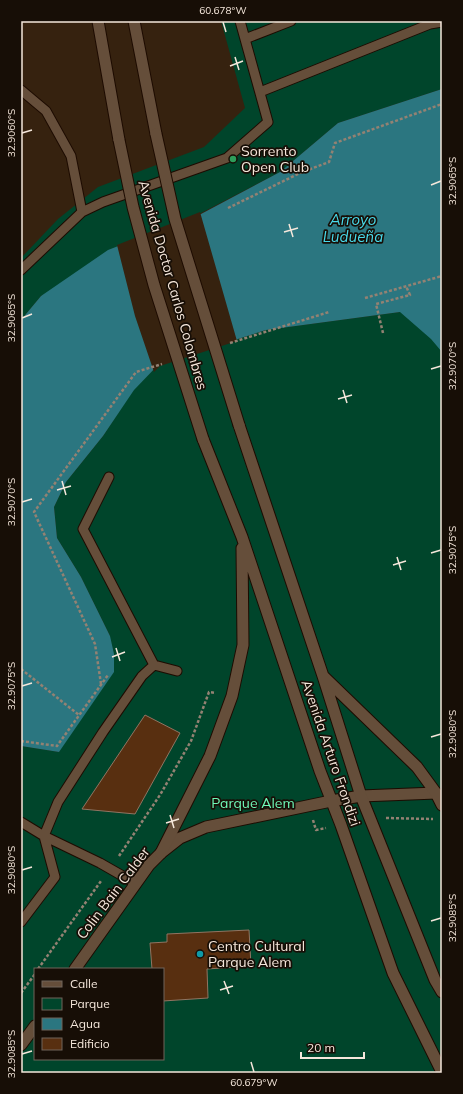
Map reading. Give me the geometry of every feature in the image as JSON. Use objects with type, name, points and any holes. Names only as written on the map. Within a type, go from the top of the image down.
[{"type":"main road","name":"Avenida Doctor Carlos Colombres","points":[[98,21],[119,140],[133,207],[154,285],[202,439]]},
{"type":"main road","name":"Avenida Doctor Carlos Colombres","points":[[134,21],[156,134],[175,219],[239,425]]},
{"type":"main road","name":"Avenida Arturo Frondizi","points":[[239,425],[362,796],[435,980],[442,992]]},
{"type":"main road","name":"Avenida Arturo Frondizi","points":[[202,439],[242,537],[320,771],[393,973],[442,1072]]},
{"type":"main road","points":[[161,853],[210,756],[232,696],[243,645],[242,537]]},
{"type":"main road","points":[[323,676],[417,767],[436,793],[442,805]]},
{"type":"main road","name":"Colin Bain Calder","points":[[76,968],[149,865],[180,838],[206,827],[331,800],[362,796],[436,793]]},
{"type":"main road","points":[[21,1045],[34,1027]]},
{"type":"lane","points":[[21,270],[82,212],[104,202],[227,158],[268,122],[240,21]]},
{"type":"lane","points":[[245,39],[291,21]]},
{"type":"lane","points":[[260,92],[429,23],[442,22]]},
{"type":"lane","points":[[21,90],[46,112],[71,156],[82,212]]},
{"type":"lane","points":[[109,477],[83,530],[154,665],[176,671]]},
{"type":"lane","points":[[21,922],[55,877],[44,836],[58,802],[103,732],[142,676],[154,665]]},
{"type":"lane","points":[[21,822],[44,836],[135,883]]},
{"type":"path","points":[[228,208],[300,173],[329,162],[335,142],[442,104]]},
{"type":"path","points":[[365,298],[442,276]]},
{"type":"path","points":[[383,333],[376,304],[410,295],[406,286]]},
{"type":"path","points":[[225,345],[328,312]]},
{"type":"path","points":[[101,684],[95,644],[34,512],[136,372],[166,363]]},
{"type":"path","points":[[21,669],[79,715]]},
{"type":"path","points":[[21,741],[57,746],[108,675]]},
{"type":"path","points":[[39,968],[110,869],[160,795],[191,741],[209,692]]},
{"type":"path","points":[[21,993],[34,975]]},
{"type":"green space","name":"Sorrento Open Club","points":[[221,21],[442,21],[442,89],[338,123],[280,172],[41,296],[21,320],[21,258],[58,219],[98,187],[204,147],[245,108]]},
{"type":"green space","name":"Parque Alem","points":[[442,282],[442,1073],[21,1073],[21,746],[59,752],[110,636],[81,577],[57,538],[54,507],[66,482],[103,436],[133,390],[159,364],[266,330],[400,312]]},
{"type":"water","name":"Arroyo Ludueña","points":[[442,89],[442,352],[431,339],[400,312],[266,330],[159,364],[134,390],[103,436],[66,482],[54,507],[57,538],[81,577],[110,636],[114,654],[114,672],[59,752],[21,746],[21,320],[41,296],[108,250],[201,214],[280,172],[338,123]]},
{"type":"pier","points":[[200,212],[237,341],[160,366],[154,372],[135,316],[117,245]]},
{"type":"building","points":[[145,715],[180,733],[135,814],[82,809]]},
{"type":"building","name":"Centro Cultural Parque Alem","points":[[249,930],[251,966],[207,969],[208,998],[164,1001],[164,968],[152,968],[150,943],[167,942],[167,934]]},
{"type":"place","name":"Sorrento Open Club","points":[[233,159]]},
{"type":"place","name":"Centro Cultural Parque Alem","points":[[200,954]]}]
